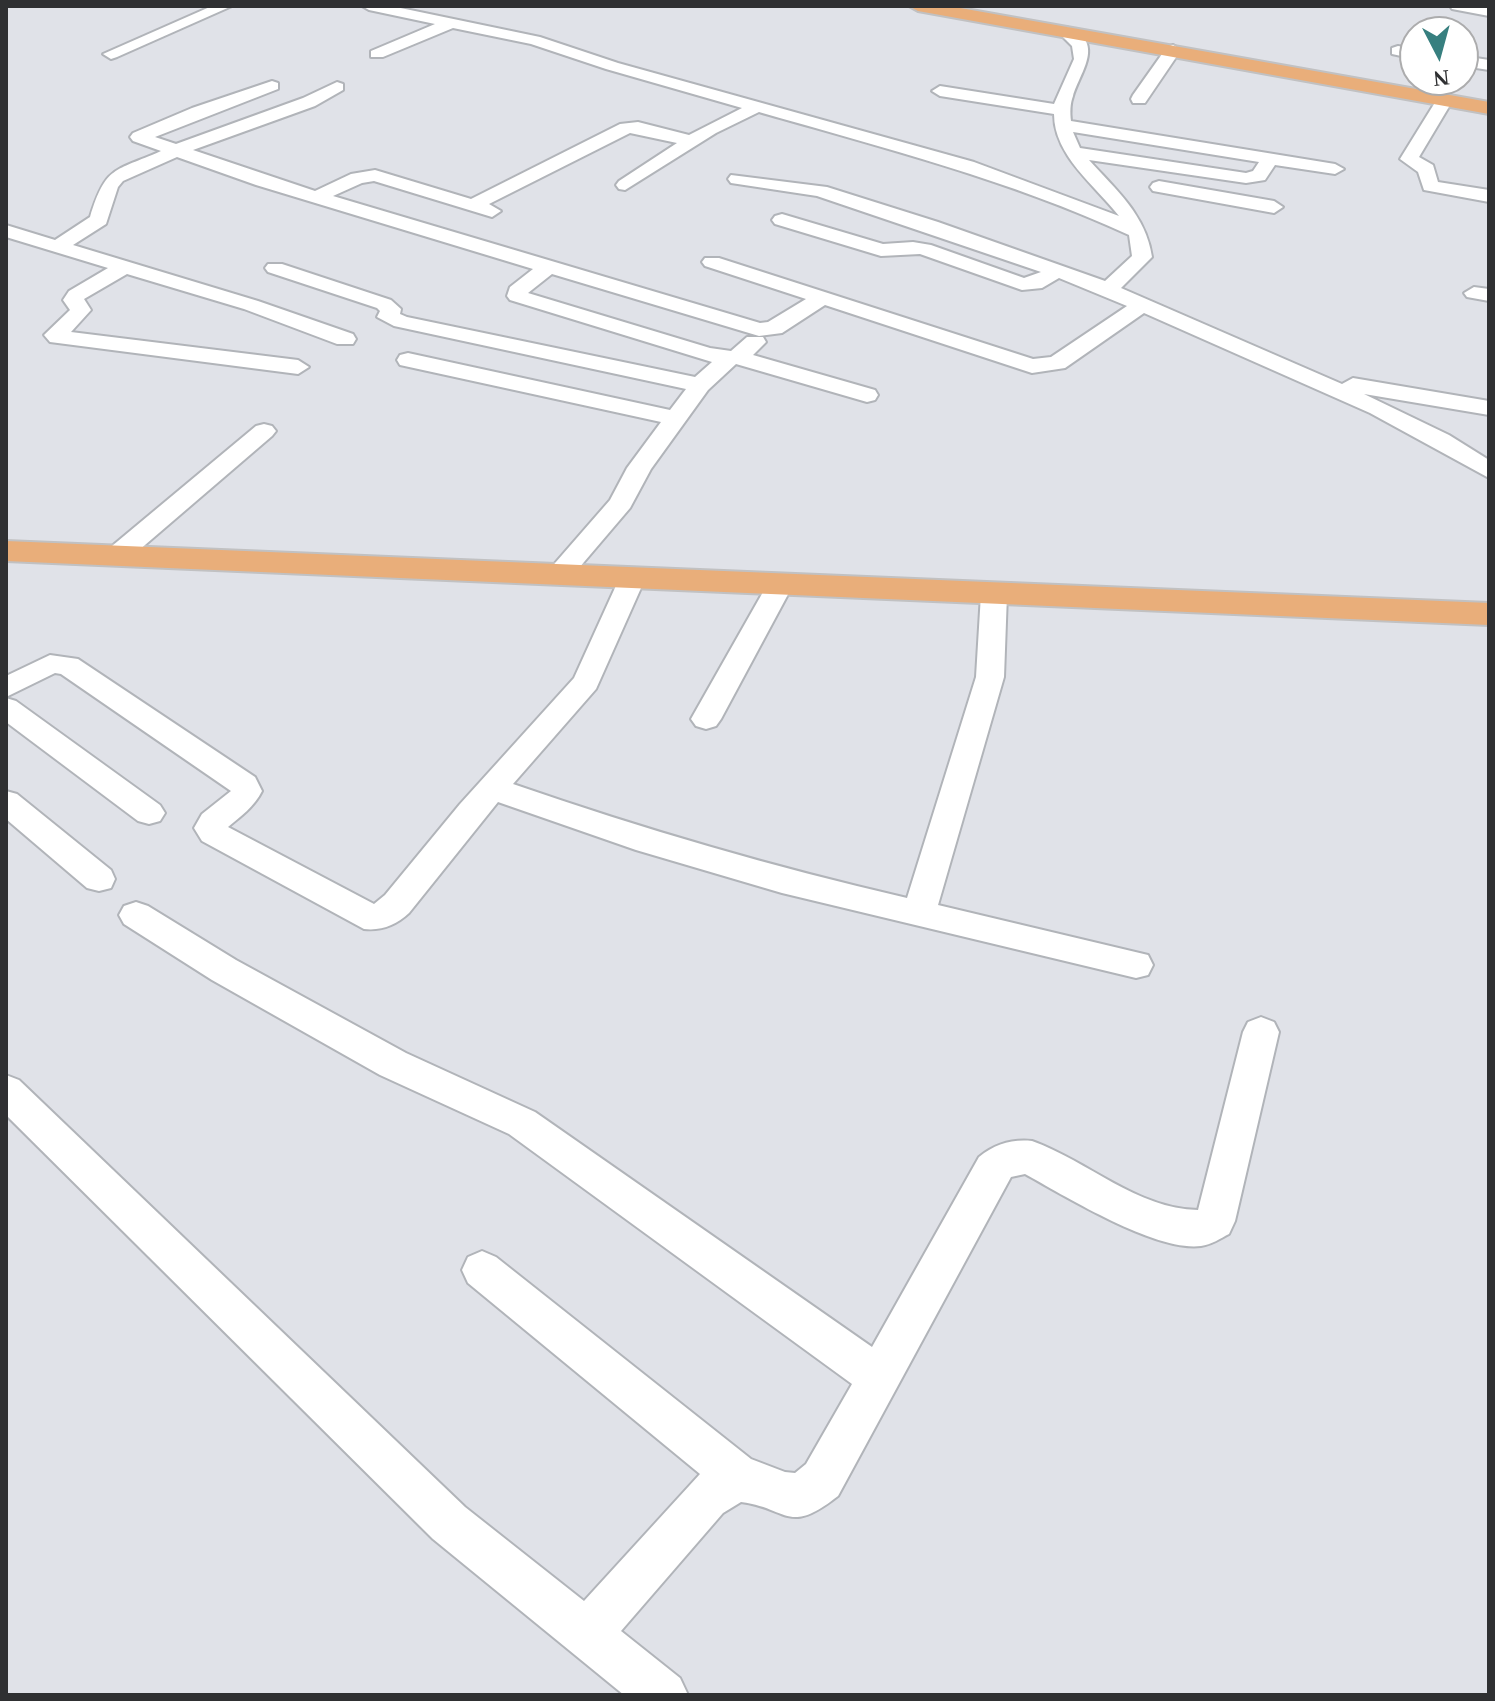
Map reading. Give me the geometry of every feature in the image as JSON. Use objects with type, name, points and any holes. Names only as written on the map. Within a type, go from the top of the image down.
[{"type":"main road","points":[[918,6],[1489,108]]},
{"type":"main road","points":[[6,551],[1489,614]]},
{"type":"street","points":[[111,54],[225,6]]},
{"type":"street","points":[[369,6],[535,40],[612,66],[968,166],[1084,207],[1137,231]]},
{"type":"street","points":[[1457,6],[1489,12]]},
{"type":"street","points":[[377,54],[451,23]]},
{"type":"street","points":[[1066,32],[1079,45],[1082,59],[1062,100],[1063,118],[1074,152],[1096,176],[1141,237],[1142,257],[1108,289]]},
{"type":"street","points":[[1139,99],[1173,50]]},
{"type":"street","points":[[272,86],[140,135],[141,139],[547,268],[745,326],[770,329]]},
{"type":"street","points":[[57,247],[99,220],[112,182],[175,151],[309,102],[337,87]]},
{"type":"street","points":[[940,91],[1270,159],[1335,169]]},
{"type":"street","points":[[1445,100],[1409,159],[1427,169],[1430,186],[1489,196]]},
{"type":"street","points":[[625,185],[690,141],[757,107]]},
{"type":"street","points":[[473,205],[626,128],[638,127],[690,141]]},
{"type":"street","points":[[1074,152],[1246,178],[1259,176],[1270,159]]},
{"type":"street","points":[[317,197],[357,178],[375,175],[503,214]]},
{"type":"street","points":[[1096,176],[1274,207]]},
{"type":"street","points":[[737,179],[820,191],[1108,289],[1441,440],[1489,471]]},
{"type":"street","points":[[782,220],[881,250],[897,252],[910,246],[924,249],[1022,284],[1039,282],[1058,270]]},
{"type":"street","points":[[6,231],[238,301],[345,339]]},
{"type":"street","points":[[712,262],[1012,360],[1046,366],[1057,363],[1143,304]]},
{"type":"street","points":[[123,268],[76,295],[73,300],[81,310],[79,314],[55,335],[298,367]]},
{"type":"street","points":[[275,268],[384,304],[391,309],[388,317],[401,322],[700,385]]},
{"type":"street","points":[[547,268],[517,291],[517,296],[867,395]]},
{"type":"street","points":[[558,576],[621,503],[639,468],[700,385],[770,329],[824,297]]},
{"type":"street","points":[[408,360],[675,418]]},
{"type":"street","points":[[1306,377],[1489,408]]},
{"type":"street","points":[[115,557],[264,431]]},
{"type":"street","points":[[6,688],[50,664],[68,665],[244,785],[247,791],[244,797],[213,822],[210,828],[213,833],[364,916],[376,918],[386,915],[586,682],[632,579]]},
{"type":"street","points":[[706,719],[780,585]]},
{"type":"street","points":[[919,914],[990,677],[994,594]]},
{"type":"street","points":[[6,708],[149,813]]},
{"type":"street","points":[[493,789],[647,842],[782,881],[1136,965]]},
{"type":"street","points":[[6,802],[99,879]]},
{"type":"street","points":[[136,915],[224,970],[393,1064],[522,1123],[878,1377]]},
{"type":"street","points":[[482,1270],[742,1480],[788,1496],[808,1493],[822,1480],[993,1169],[1005,1159],[1018,1156],[1032,1158],[1159,1222],[1194,1231],[1211,1227],[1261,1032]]},
{"type":"street","points":[[9,1099],[449,1523],[663,1695]]},
{"type":"street","points":[[587,1634],[707,1497],[724,1484],[742,1480]]}]
